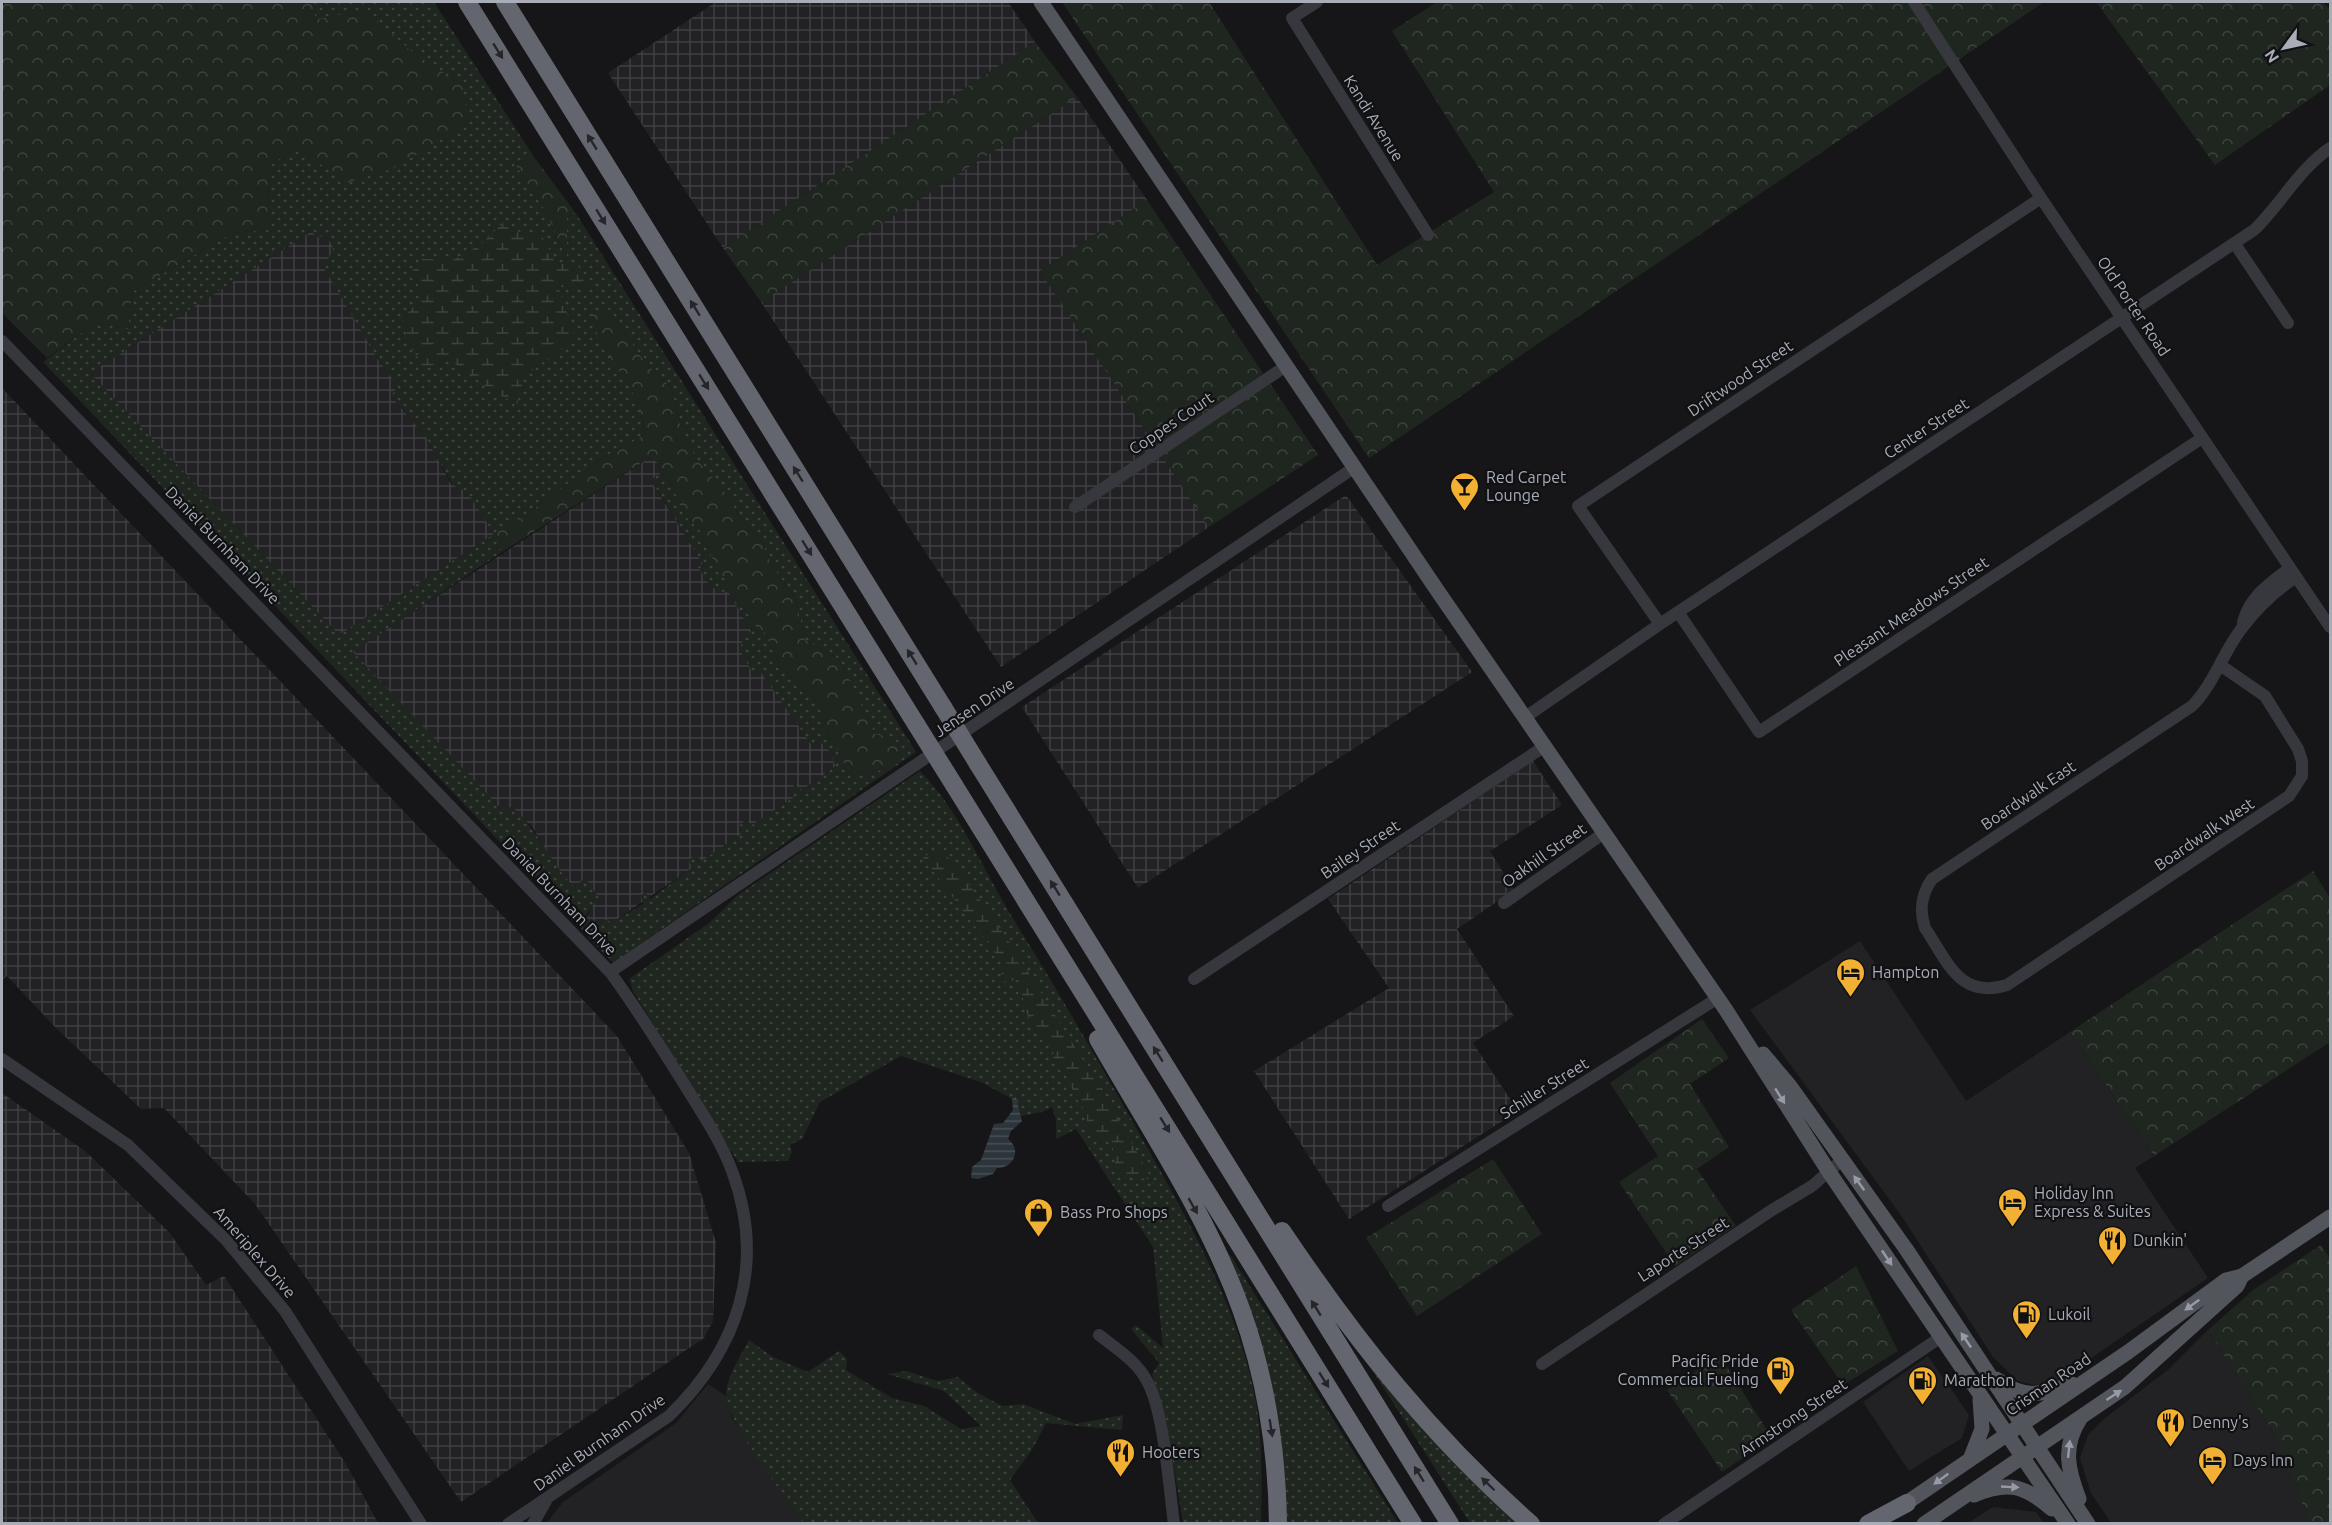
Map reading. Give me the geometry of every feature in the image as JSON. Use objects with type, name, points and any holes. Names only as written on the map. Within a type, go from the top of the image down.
[{"type":"highway","points":[[467,2],[1413,1524]]},
{"type":"highway","points":[[505,2],[1450,1524]]},
{"type":"highway","points":[[968,808],[1013,899],[1101,1043],[1201,1220],[1228,1277],[1247,1326],[1264,1388],[1274,1450],[1278,1524]]},
{"type":"highway","points":[[1177,1084],[1261,1200],[1329,1301],[1412,1407],[1531,1524]]},
{"type":"highway","points":[[1868,1524],[1907,1503]]},
{"type":"main road","points":[[1041,2],[1524,718],[1722,1004],[1829,1172],[2066,1521]]},
{"type":"main road","points":[[1722,1004],[1790,1086],[1906,1249],[2089,1524]]},
{"type":"main road","name":"Crisman Road","points":[[1875,1524],[2089,1378],[2226,1280],[2242,1276],[2331,1217]]},
{"type":"main road","name":"Crisman Road","points":[[1924,1524],[2150,1367],[2236,1286],[2242,1276]]},
{"type":"main road","points":[[1990,1374],[2011,1389],[2027,1394],[2042,1394],[2089,1378]]},
{"type":"main road","points":[[1971,1458],[1982,1429],[1979,1394]]},
{"type":"main road","points":[[2082,1415],[2072,1432],[2068,1448],[2068,1465],[2089,1524]]},
{"type":"main road","points":[[1954,1503],[2005,1485],[2022,1488],[2039,1497],[2066,1521]]},
{"type":"street","name":"Kandi Avenue","points":[[1317,2],[1292,18],[1428,236]]},
{"type":"street","name":"Old Porter Road","points":[[1914,2],[2041,198],[2331,627]]},
{"type":"street","name":"Center Street","points":[[1524,718],[1678,612],[2235,244],[2272,213],[2300,176],[2331,148]]},
{"type":"street","name":"Driftwood Street","points":[[1660,624],[1578,506],[2041,198]]},
{"type":"street","points":[[2235,244],[2288,323]]},
{"type":"street","name":"Daniel Burnham Drive","points":[[2,341],[610,972],[633,1002],[692,1098],[732,1171],[745,1230],[746,1267],[737,1316],[711,1369],[692,1394],[669,1416],[508,1524]]},
{"type":"street","name":"Coppes Court","points":[[1075,507],[1286,366]]},
{"type":"street","name":"Pleasant Meadows Street","points":[[1678,612],[1759,732],[2202,438]]},
{"type":"street","name":"Jensen Drive","points":[[610,972],[1355,467]]},
{"type":"street","name":"Boardwalk East","points":[[1995,989],[1974,988],[1957,976],[1925,928],[1920,911],[1925,889],[1932,879],[2192,706],[2200,698],[2241,628],[2293,572]]},
{"type":"street","name":"Boardwalk West","points":[[1995,989],[2007,986],[2289,796],[2296,788],[2302,776],[2302,761],[2298,748],[2265,696],[2220,665]]},
{"type":"street","name":"Bailey Street","points":[[1194,980],[1545,746]]},
{"type":"street","name":"Oakhill Street","points":[[1504,903],[1604,833]]},
{"type":"street","name":"Schiller Street","points":[[1388,1206],[1722,1004]]},
{"type":"street","name":"Ameriplex Drive","points":[[2,1059],[128,1145],[226,1240],[285,1311],[422,1524]]},
{"type":"street","name":"Laporte Street","points":[[1542,1364],[1829,1172],[1842,1160]]},
{"type":"street","points":[[1099,1335],[1131,1360],[1148,1382],[1157,1410],[1174,1524]]},
{"type":"street","name":"Armstrong Street","points":[[1664,1524],[1941,1337]]},
{"type":"street","points":[[533,1524],[547,1498]]},
{"type":"shaded area","points":[[716,2],[1008,2],[1035,42],[723,248],[608,73]]},
{"type":"shaded area","points":[[1077,97],[1147,200],[1040,271],[1209,527],[1001,667],[761,302]]},
{"type":"shaded area","points":[[307,223],[326,235],[334,248],[331,257],[377,358],[398,386],[391,396],[426,437],[451,484],[468,492],[494,534],[339,635],[90,373],[309,233]]},
{"type":"shaded area","points":[[2,388],[617,1036],[689,1153],[716,1243],[713,1321],[704,1338],[461,1502],[255,1204],[164,1108],[141,1109],[56,1028],[7,976],[2,980]]},
{"type":"shaded area","points":[[649,458],[661,464],[661,473],[651,481],[703,564],[698,567],[723,592],[729,592],[751,631],[752,673],[760,670],[811,744],[820,742],[827,747],[833,755],[836,766],[802,790],[795,785],[790,789],[794,797],[752,825],[746,820],[740,825],[741,834],[702,861],[689,859],[692,868],[613,922],[603,920],[589,938],[578,924],[589,913],[592,906],[586,878],[574,887],[558,870],[533,828],[512,807],[502,810],[352,652]]},
{"type":"shaded area","points":[[1346,495],[1472,672],[1138,888],[1022,707]]},
{"type":"shaded area","points":[[1533,761],[1562,805],[1490,851],[1514,890],[1457,929],[1514,1016],[1473,1043],[1518,1111],[1349,1219],[1254,1071],[1389,988],[1328,899]]},
{"type":"shaded area","points":[[1860,941],[1966,1101],[2070,1032],[2154,1156],[2135,1168],[2208,1278],[2059,1380],[2038,1386],[2018,1381],[1993,1357],[1900,1214],[1750,1010]]},
{"type":"shaded area","points":[[2,1093],[85,1151],[169,1232],[206,1285],[224,1276],[346,1464],[378,1523],[2,1523]]},
{"type":"shaded area","points":[[1016,1097],[1022,1121],[1011,1131],[1008,1139],[1015,1148],[1012,1162],[997,1168],[993,1174],[978,1179],[971,1178],[972,1167],[981,1160],[994,1124],[1003,1123],[1013,1110],[1012,1099]]},
{"type":"shaded area","points":[[2208,1330],[2277,1438],[2310,1523],[2111,1523],[2091,1493],[2080,1458],[2088,1435],[2105,1418],[2169,1369]]},
{"type":"shaded area","points":[[1928,1356],[1969,1415],[1962,1438],[1909,1471],[1863,1402]]},
{"type":"shaded area","points":[[708,1384],[726,1396],[732,1418],[803,1523],[546,1524],[563,1502],[676,1423]]},
{"type":"shaded area","points":[[1993,1507],[2036,1512],[2044,1523],[1968,1523]]},
{"type":"green space","points":[[7,2],[314,2],[315,20],[364,9],[410,50],[462,85],[469,123],[392,169],[346,183],[297,147],[269,166],[268,230],[232,233],[132,292],[128,329],[96,322],[47,358],[2,313],[2,5]]},
{"type":"green space","points":[[314,2],[434,2],[534,157],[515,164],[546,212],[566,257],[567,218],[575,212],[916,752],[613,963],[589,938],[603,920],[613,922],[643,904],[641,895],[646,893],[650,899],[692,868],[689,859],[697,856],[702,861],[741,834],[740,825],[746,820],[752,825],[794,797],[790,789],[795,785],[802,790],[836,766],[832,760],[833,754],[820,742],[811,744],[760,671],[753,674],[740,650],[743,638],[751,631],[729,592],[714,588],[704,577],[698,567],[703,564],[651,480],[661,473],[673,485],[678,502],[688,519],[699,529],[719,573],[726,580],[734,598],[747,612],[754,625],[765,633],[780,667],[805,687],[825,711],[818,716],[841,757],[846,771],[874,774],[884,766],[887,741],[885,736],[875,734],[839,659],[805,640],[796,600],[771,564],[762,542],[744,523],[722,488],[697,460],[683,434],[671,387],[646,364],[608,309],[600,339],[635,397],[643,423],[643,437],[605,456],[516,522],[495,534],[502,552],[353,652],[502,810],[512,807],[521,816],[574,887],[586,878],[599,898],[578,924],[43,362],[96,322],[128,329],[132,292],[232,233],[268,230],[269,166],[297,147],[410,50],[364,10],[315,20]],"holes":[[[308,225],[316,238],[326,235],[334,247],[324,268],[377,358],[398,386],[391,396],[426,437],[452,484],[468,493],[494,534],[339,635],[90,373],[309,233]]]},
{"type":"green space","points":[[1062,2],[1209,2],[1377,265],[1494,192],[1392,31],[1437,2],[2044,2],[1369,458]]},
{"type":"green space","points":[[2096,2],[2322,2],[2330,9],[2330,85],[2215,165]]},
{"type":"green space","points":[[1035,42],[1077,97],[761,302],[723,248]]},
{"type":"green space","points":[[534,157],[575,212],[567,218],[567,259],[546,212],[515,164]]},
{"type":"green space","points":[[1147,200],[1318,455],[1209,527],[1040,271]]},
{"type":"green space","points":[[505,221],[524,236],[538,229],[557,263],[577,264],[591,288],[575,290],[558,286],[576,339],[524,376],[517,405],[447,358],[439,364],[423,367],[410,343],[404,324],[404,317],[422,297],[413,270],[422,259],[453,260],[480,245]]},
{"type":"green space","points":[[608,309],[646,364],[671,387],[683,434],[697,460],[722,488],[744,523],[762,542],[771,564],[796,600],[805,640],[839,659],[875,734],[885,736],[888,741],[899,742],[906,753],[874,774],[846,771],[841,757],[818,716],[825,711],[805,687],[780,667],[765,633],[754,625],[747,612],[734,598],[726,580],[719,573],[699,529],[688,519],[678,502],[673,485],[661,473],[661,464],[649,458],[502,552],[494,534],[516,522],[605,456],[643,436],[643,423],[635,398],[600,340],[591,313]]},
{"type":"green space","points":[[920,771],[947,804],[971,842],[1177,1200],[1208,1262],[1235,1325],[1254,1392],[1262,1474],[1261,1523],[1183,1523],[1166,1420],[1152,1374],[1159,1363],[1131,1329],[1136,1325],[1163,1348],[1153,1247],[1076,1129],[1056,1139],[1056,1120],[1052,1107],[1042,1112],[1021,1116],[1016,1097],[1012,1099],[983,1083],[901,1056],[820,1102],[802,1139],[790,1145],[792,1152],[788,1161],[738,1162],[633,991],[629,979],[709,923],[738,895]]},
{"type":"green space","points":[[934,850],[943,852],[962,874],[1012,946],[1103,1092],[1157,1188],[1149,1179],[1117,1176],[1111,1134],[1095,1141],[1087,1129],[1087,1113],[1077,1100],[1066,1075],[1054,1062],[1053,1050],[1026,1013],[1019,980],[1001,982],[1002,962],[923,858]]},
{"type":"green space","points":[[2313,871],[2330,898],[2330,1042],[2154,1156],[2070,1032]]},
{"type":"green space","points":[[1702,1019],[1729,1058],[1690,1084],[1729,1147],[1697,1169],[1736,1226],[1675,1266],[1619,1182],[1658,1156],[1610,1083]]},
{"type":"green space","points":[[1493,1159],[1542,1234],[1417,1316],[1366,1238]]},
{"type":"green space","points":[[2321,1245],[2330,1259],[2330,1523],[2310,1524],[2277,1438],[2208,1330],[2253,1290]]},
{"type":"green space","points":[[1227,1254],[1231,1256],[1398,1523],[1284,1523]]},
{"type":"green space","points":[[1856,1266],[1898,1351],[1843,1385],[1791,1310]]},
{"type":"green space","points":[[749,1340],[773,1357],[808,1372],[839,1351],[847,1359],[846,1370],[892,1398],[924,1406],[961,1429],[981,1426],[944,1391],[887,1374],[906,1371],[938,1381],[958,1377],[976,1392],[1002,1406],[1023,1404],[1075,1424],[1123,1415],[1122,1430],[1046,1423],[1032,1450],[1010,1480],[1038,1523],[803,1523],[746,1441],[729,1408],[726,1396],[728,1381]]},
{"type":"green space","points":[[1360,1351],[1523,1523],[1470,1523]]},
{"type":"green space","points":[[1720,1356],[1772,1438],[1722,1472],[1667,1390]]},
{"type":"place","name":"Red Carpet Lounge","points":[[1465,512]]},
{"type":"place","name":"Hampton","points":[[1851,998]]},
{"type":"place","name":"Holiday Inn Express & Suites","points":[[2013,1228]]},
{"type":"place","name":"Bass Pro Shops","points":[[1039,1238]]},
{"type":"place","name":"Dunkin'","points":[[2112,1266]]},
{"type":"place","name":"Lukoil","points":[[2027,1340]]},
{"type":"place","name":"Pacific Pride Commercial Fueling","points":[[1780,1396]]},
{"type":"place","name":"Marathon","points":[[1923,1406]]},
{"type":"place","name":"Denny's","points":[[2171,1448]]},
{"type":"place","name":"Hooters","points":[[1121,1478]]},
{"type":"place","name":"Days Inn","points":[[2212,1486]]}]
